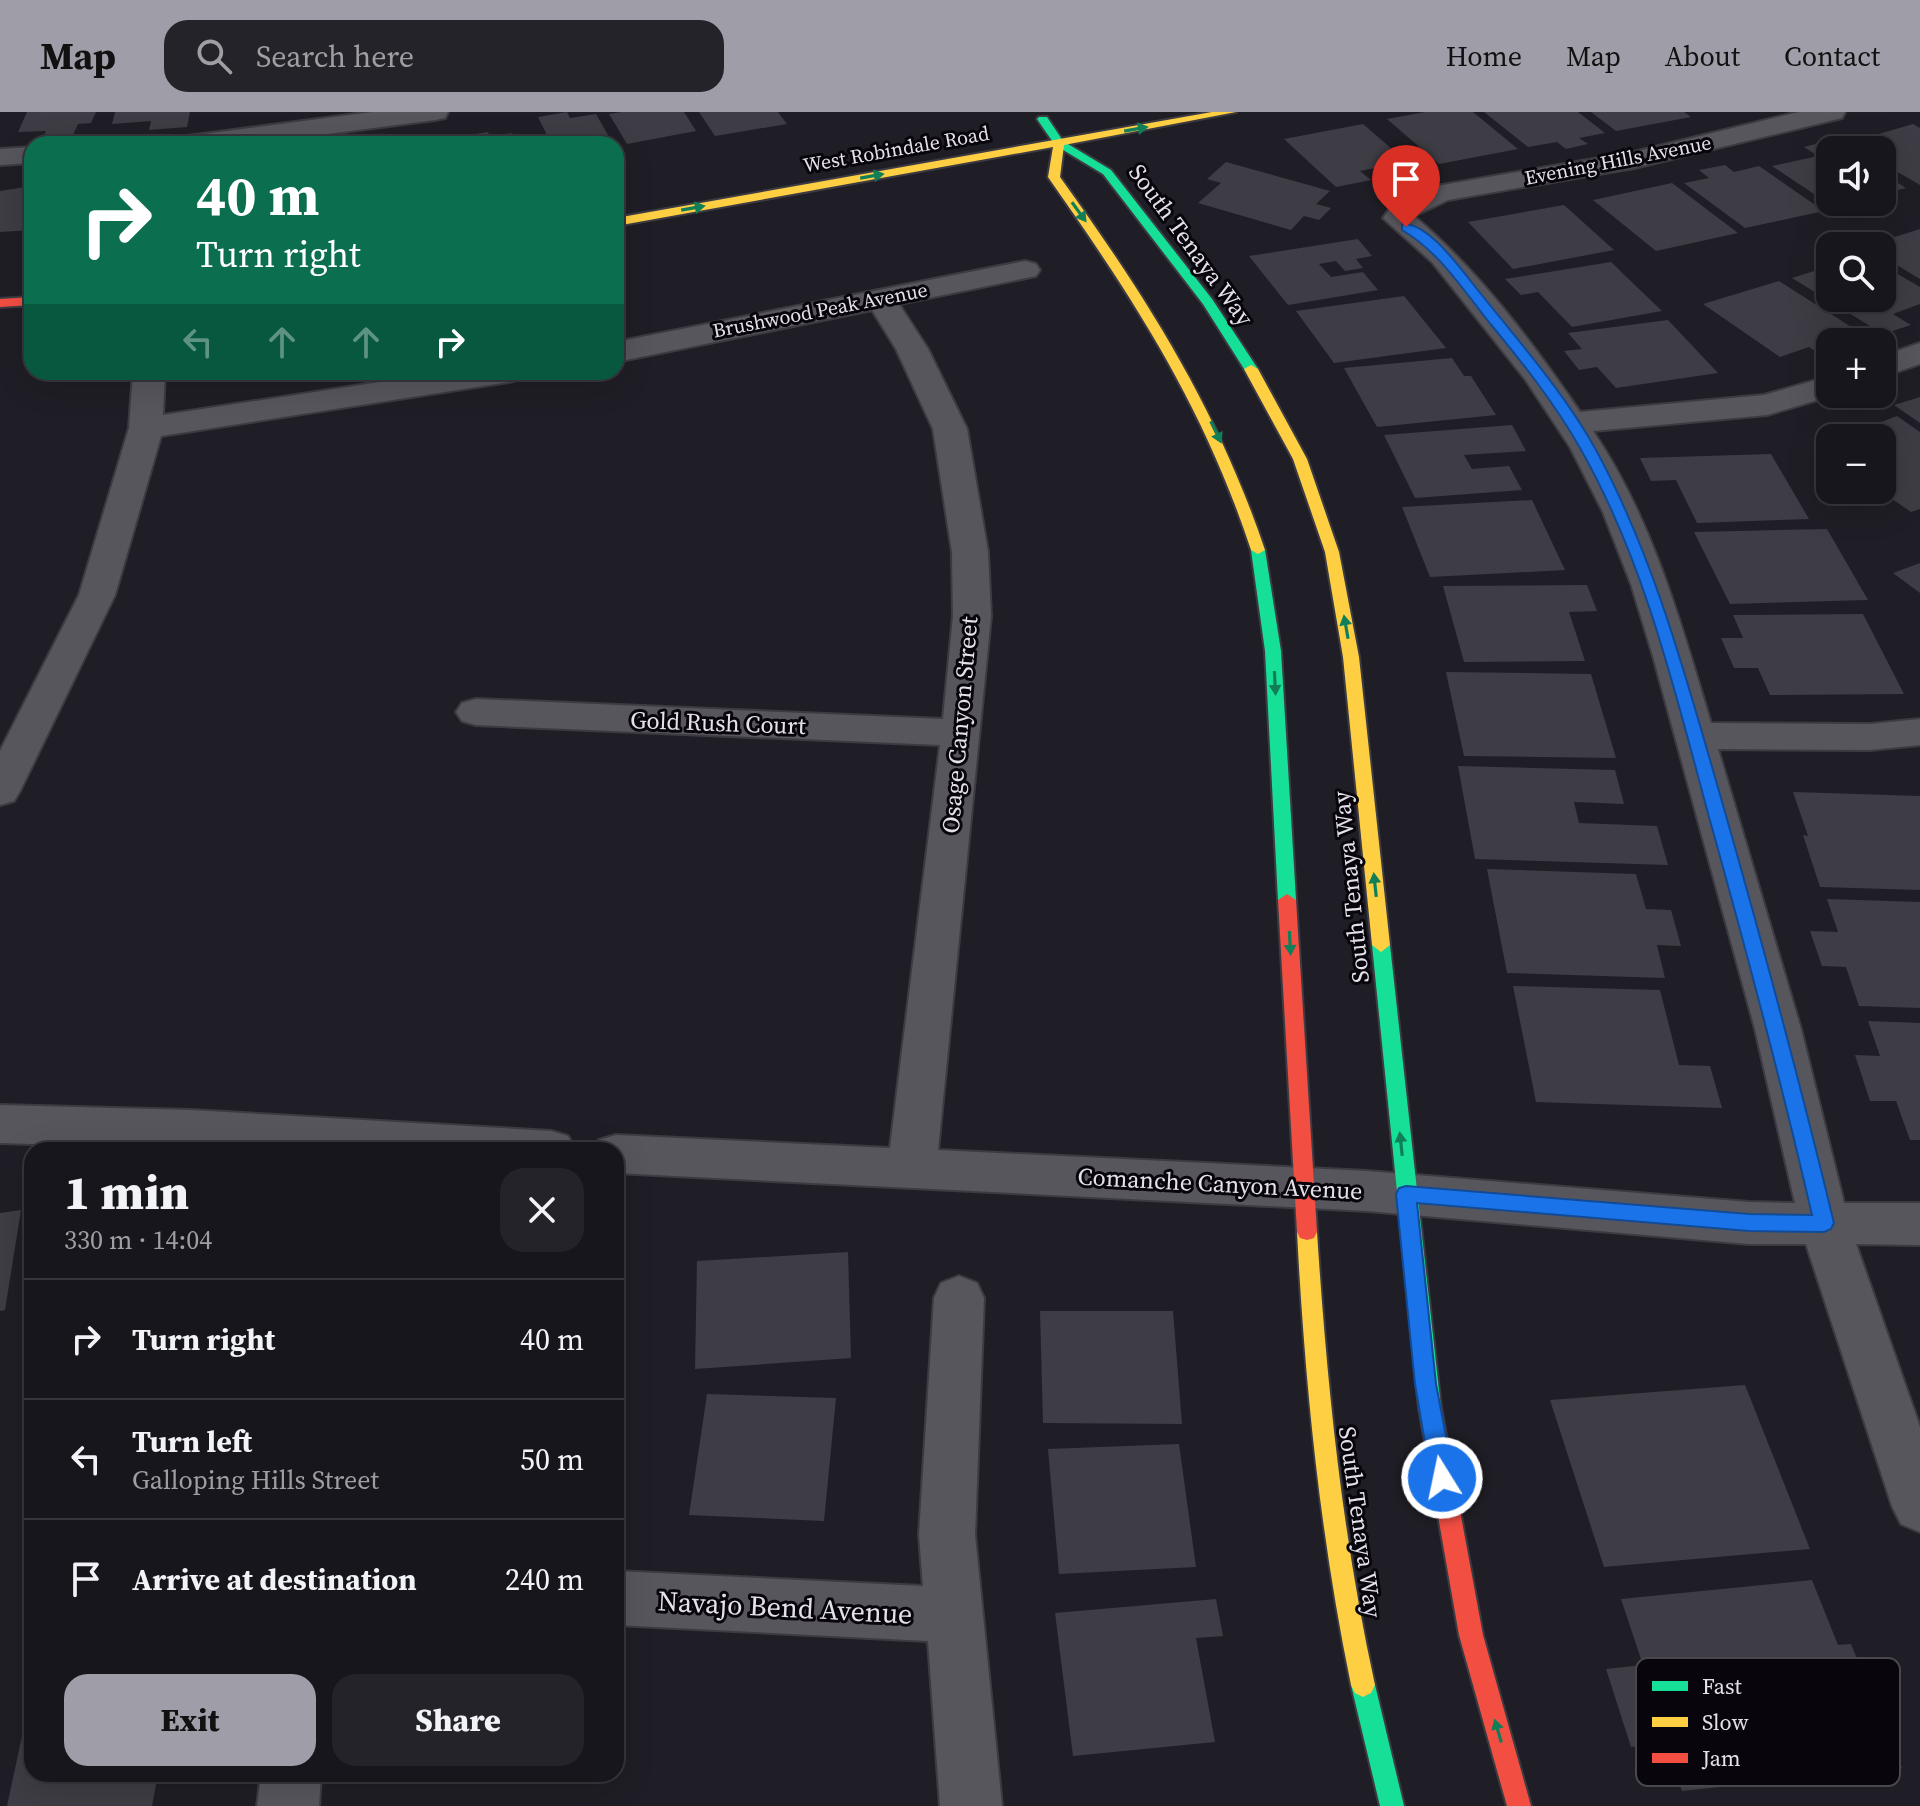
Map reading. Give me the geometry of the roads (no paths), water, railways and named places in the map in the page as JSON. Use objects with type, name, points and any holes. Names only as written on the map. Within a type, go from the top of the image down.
[{"type":"street","points":[[215,136],[251,125],[435,112]]},
{"type":"street","name":"West Robindale Road","points":[[624,221],[1230,112]]},
{"type":"street","name":"Evening Hills Avenue","points":[[1570,423],[1538,374],[1443,256],[1398,218],[1405,207],[1441,193],[1634,160],[1832,112]]},
{"type":"street","points":[[1044,116],[1059,143]]},
{"type":"street","name":"South Tenaya Way","points":[[1392,1806],[1351,1633],[1315,1374],[1273,651],[1259,551],[1230,462],[1191,382],[1150,310],[1054,177],[1059,143],[1107,172],[1208,302],[1255,376],[1300,459],[1332,552],[1351,657],[1426,1384],[1471,1635],[1519,1806]]},
{"type":"street","points":[[0,157],[24,156]]},
{"type":"street","name":"Brushwood Peak Avenue","points":[[624,350],[1025,270]]},
{"type":"street","name":"Osage Canyon Street","points":[[880,298],[934,392],[950,429],[970,552],[972,616],[912,1169]]},
{"type":"street","points":[[0,303],[24,302]]},
{"type":"street","points":[[1896,362],[1920,353]]},
{"type":"street","points":[[0,791],[15,731],[97,595],[146,428],[149,380]]},
{"type":"street","points":[[146,428],[457,380]]},
{"type":"street","points":[[1570,423],[1767,405],[1816,390]]},
{"type":"street","points":[[1570,423],[1587,447],[1620,512],[1649,584],[1778,1029],[1824,1223],[1920,1506]]},
{"type":"street","name":"Gold Rush Court","points":[[476,712],[961,733]]},
{"type":"street","points":[[1695,736],[1870,737],[1920,732]]},
{"type":"street","points":[[0,1124],[191,1129],[372,1142]]},
{"type":"street","name":"Comanche Canyon Avenue","points":[[624,1154],[1406,1194],[1749,1223],[1920,1224]]},
{"type":"street","points":[[959,1298],[947,1535],[971,1806]]},
{"type":"street","name":"Navajo Bend Avenue","points":[[624,1598],[953,1615]]},
{"type":"street","points":[[288,1806],[290,1782]]}]
